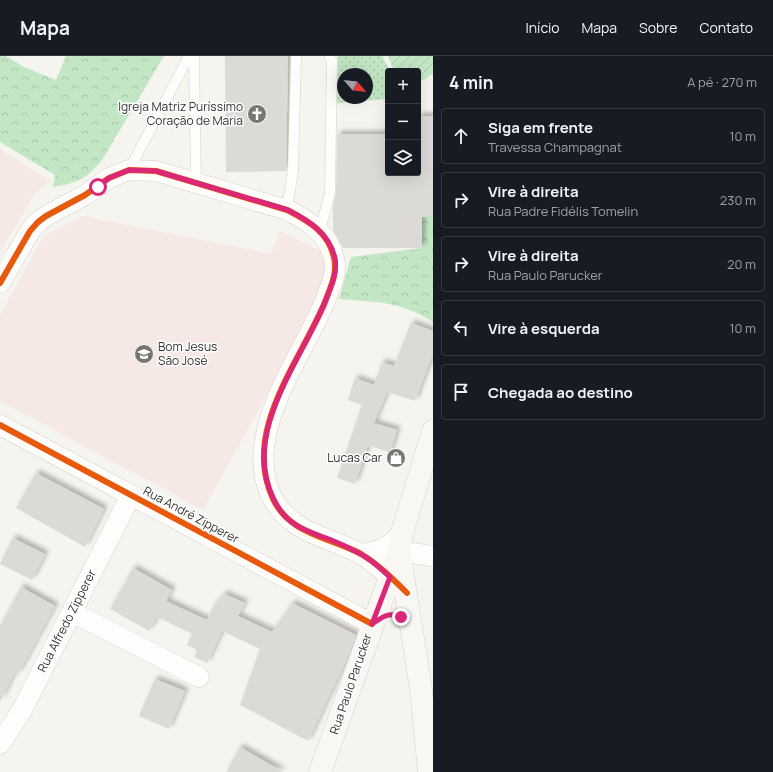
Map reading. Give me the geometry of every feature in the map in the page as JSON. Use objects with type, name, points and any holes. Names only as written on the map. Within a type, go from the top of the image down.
[{"type":"main road","name":"Rua Paulo Parucker","points":[[320,772],[390,577],[433,431]]},
{"type":"main road","points":[[400,542],[421,689],[429,772]]},
{"type":"main road","points":[[372,624],[384,616],[392,613],[401,617],[412,629]]},
{"type":"street","points":[[0,283],[30,232],[38,222],[46,216],[85,195],[109,178],[129,170],[156,171],[288,210],[305,219],[320,230],[335,258],[335,273],[320,312],[272,412],[266,436],[264,461],[267,483],[274,501],[284,515],[294,525],[307,533],[329,539],[360,554],[390,577],[407,593]]},
{"type":"street","name":"Rua André Zipperer","points":[[0,425],[372,624]]},
{"type":"street","name":"Rua Alfredo Zipperer","points":[[0,744],[22,710],[131,495]]},
{"type":"street","points":[[360,554],[376,552],[400,542],[433,556]]},
{"type":"street","points":[[72,612],[199,677]]},
{"type":"lane","points":[[129,170],[189,56]]},
{"type":"lane","points":[[194,56],[196,183]]},
{"type":"lane","points":[[288,210],[293,171],[296,56]]},
{"type":"lane","points":[[320,230],[330,193],[332,61],[329,56]]},
{"type":"shaded area","points":[[0,149],[51,181],[35,193],[0,252]]},
{"type":"shaded area","name":"Bom Jesus São José","points":[[82,216],[272,254],[279,231],[335,258],[320,291],[268,393],[203,510],[0,401],[0,315],[44,235]]},
{"type":"green space","points":[[0,56],[6,56],[24,67],[56,80],[66,56],[164,56],[97,166],[86,176],[75,182],[53,187],[55,175],[0,142]]},
{"type":"green space","points":[[338,56],[382,56],[388,68],[385,68],[385,99],[373,100],[373,68],[338,68]]},
{"type":"green space","points":[[388,56],[433,56],[433,73],[424,80],[421,80],[421,68],[393,68]]},
{"type":"green space","points":[[422,217],[433,217],[433,322],[421,315],[399,306],[376,302],[339,299],[351,257],[422,248]]},
{"type":"building","name":"Igreja Matriz Puríssimo Coração de Maria","points":[[225,56],[288,56],[286,171],[226,172]]},
{"type":"building","points":[[421,116],[433,116],[433,217],[422,217],[422,248],[343,248],[333,230],[333,205],[336,193],[337,134],[385,134],[385,176],[421,176]]},
{"type":"building","points":[[411,323],[433,331],[433,353],[415,401],[387,392],[374,423],[397,430],[390,453],[368,445],[355,484],[337,478],[362,405],[348,400],[355,378],[374,385],[382,362],[394,366]]},
{"type":"building","points":[[36,473],[104,509],[85,547],[16,508]]},
{"type":"building","points":[[13,538],[45,554],[32,580],[0,564]]},
{"type":"building","points":[[133,568],[172,590],[166,601],[207,620],[214,605],[224,594],[245,603],[238,616],[272,632],[292,603],[356,635],[350,652],[308,741],[240,705],[260,649],[222,631],[207,663],[194,657],[197,650],[187,645],[192,634],[157,617],[149,631],[110,609]]},
{"type":"building","points":[[21,587],[55,606],[18,674],[15,672],[0,702],[0,626]]},
{"type":"building","points":[[155,679],[185,691],[169,729],[139,716]]},
{"type":"building","points":[[240,747],[283,772],[226,772]]},
{"type":"cycle path","points":[[0,283],[30,231],[38,222],[46,216],[85,195],[109,178],[129,170],[156,171],[287,210],[310,223],[328,242],[334,258],[334,275],[325,302],[289,373],[269,423],[264,448],[265,473],[273,499],[280,511],[290,520],[300,528],[312,534],[361,554],[391,577],[407,593]]},
{"type":"cycle path","points":[[0,425],[372,624]]},
{"type":"place","name":"Igreja Matriz Puríssimo Coração de Maria","points":[[257,114]]},
{"type":"place","name":"Bom Jesus São José","points":[[144,354]]},
{"type":"place","name":"Lucas Car","points":[[396,458]]},
{"type":"route","points":[[98,187],[109,178],[129,170],[156,171],[288,210],[305,219],[320,230],[335,258],[335,273],[320,312],[280,392],[272,412],[266,436],[264,461],[267,483],[274,501],[284,515],[294,525],[307,533],[329,539],[360,554],[376,564],[390,577],[372,624],[384,616],[392,613],[401,617]]}]
